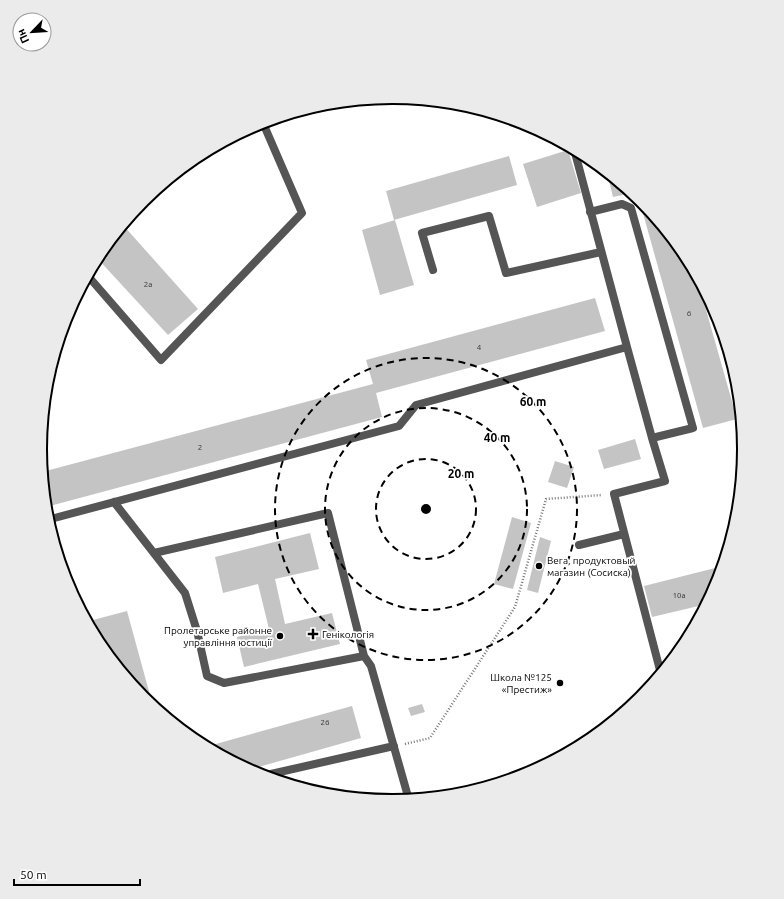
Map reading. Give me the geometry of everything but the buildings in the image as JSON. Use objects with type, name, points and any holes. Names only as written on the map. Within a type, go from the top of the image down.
[{"type":"lane","points":[[92,280],[162,360],[302,214],[265,129]]},
{"type":"lane","points":[[576,158],[665,481],[614,494],[659,668]]},
{"type":"lane","points":[[590,212],[622,204],[631,208],[693,428],[652,438]]},
{"type":"lane","points":[[433,270],[422,233],[489,216],[506,273],[601,252]]},
{"type":"lane","points":[[54,518],[399,426],[416,405],[627,347]]},
{"type":"lane","points":[[114,502],[185,593],[197,631],[207,676],[224,683],[364,656]]},
{"type":"lane","points":[[154,553],[328,514],[364,656],[371,666],[407,794]]},
{"type":"lane","points":[[579,545],[624,534]]},
{"type":"lane","points":[[274,773],[394,746]]},
{"type":"path","points":[[394,746],[430,738],[515,607],[546,499],[614,494]]},
{"type":"place","name":"Вега, продуктовый магазин (Сосиска)","points":[[539,566]]},
{"type":"place","name":"Генікологія","points":[[313,634]]},
{"type":"place","name":"Пролетарське районне управління юстиції","points":[[280,636]]},
{"type":"place","name":"Школа №125 «Престиж»","points":[[560,683]]}]
